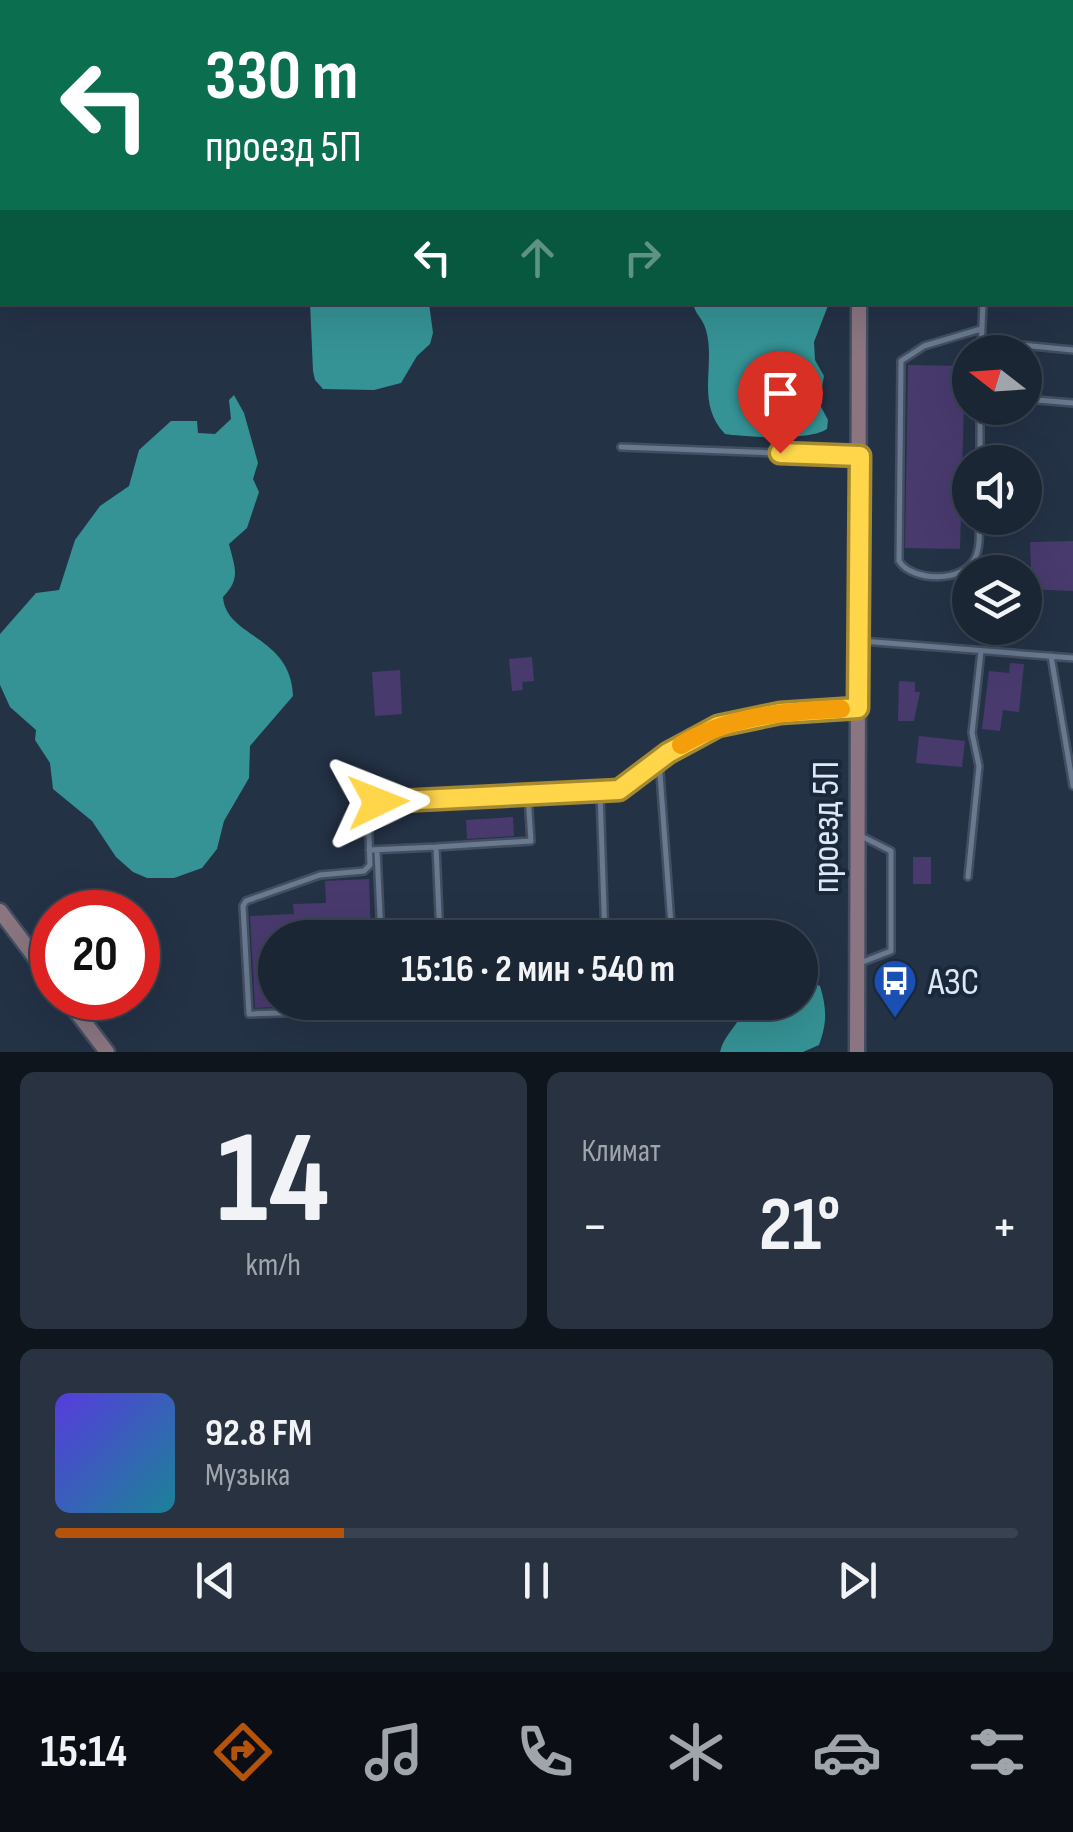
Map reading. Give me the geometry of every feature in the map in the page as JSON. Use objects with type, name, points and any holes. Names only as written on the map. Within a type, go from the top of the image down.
[{"type":"street","name":"проезд 5П","points":[[857,1052],[860,305]]},
{"type":"street","points":[[0,911],[30,951]]},
{"type":"street","points":[[83,1020],[107,1052]]},
{"type":"lane","points":[[981,335],[983,305]]},
{"type":"lane","points":[[977,535],[975,559],[966,571],[956,575],[918,575],[905,570],[899,561],[901,362],[924,346],[981,329]]},
{"type":"lane","points":[[1042,347],[1073,350]]},
{"type":"lane","points":[[1042,400],[1073,403]]},
{"type":"lane","points":[[621,446],[860,456]]},
{"type":"lane","points":[[858,641],[1073,658]]},
{"type":"lane","points":[[968,878],[979,766],[972,733],[981,651]]},
{"type":"lane","points":[[1051,656],[1073,786]]},
{"type":"lane","points":[[379,920],[368,811],[378,802],[619,790],[658,760],[718,726],[780,713],[858,708]]},
{"type":"lane","points":[[658,760],[671,920]]},
{"type":"lane","points":[[600,793],[604,920]]},
{"type":"lane","points":[[373,850],[531,842],[528,796]]},
{"type":"lane","points":[[857,834],[891,851],[891,951],[857,964]]},
{"type":"lane","points":[[436,847],[439,920]]},
{"type":"lane","points":[[258,1014],[246,1010],[246,901],[320,875],[364,871],[370,865],[373,850]]},
{"type":"shaded area","points":[[310,305],[429,305],[433,333],[430,344],[417,356],[401,383],[374,390],[323,389],[313,371]]},
{"type":"shaded area","points":[[694,305],[828,305],[814,342],[815,360],[824,376],[819,403],[828,420],[827,429],[793,437],[725,434],[716,422],[708,397],[708,343],[705,326]]},
{"type":"shaded area","points":[[234,395],[244,413],[258,463],[253,479],[259,492],[247,528],[229,544],[235,578],[223,597],[235,621],[282,661],[290,676],[293,696],[250,746],[249,778],[224,821],[217,849],[202,868],[174,878],[147,878],[116,857],[92,821],[53,789],[50,763],[35,740],[36,730],[10,707],[0,685],[0,634],[36,593],[59,590],[75,540],[100,506],[129,486],[139,450],[171,421],[197,421],[198,433],[215,434],[231,419],[229,400]]},
{"type":"shaded area","points":[[820,986],[825,1016],[819,1045],[803,1052],[720,1052],[738,1020],[818,1020]]},
{"type":"building","points":[[908,365],[952,366],[952,425],[963,425],[963,445],[952,445],[952,535],[960,535],[960,549],[905,548]]},
{"type":"building","points":[[1073,541],[1073,591],[1042,590],[1042,555],[1031,555],[1030,542]]},
{"type":"building","points":[[532,657],[534,681],[522,682],[523,690],[512,691],[509,659]]},
{"type":"building","points":[[1010,663],[1024,664],[1019,712],[1003,710],[1000,731],[982,729],[989,671],[1009,673]]},
{"type":"building","points":[[400,670],[402,714],[375,716],[372,672]]},
{"type":"building","points":[[899,681],[915,682],[915,692],[920,692],[914,721],[898,721]]},
{"type":"building","points":[[919,736],[965,741],[962,767],[916,763]]},
{"type":"building","points":[[513,817],[514,836],[467,839],[466,820]]},
{"type":"building","points":[[913,857],[931,857],[931,884],[913,884]]},
{"type":"building","points":[[369,879],[370,920],[258,920],[255,1008],[250,916],[294,914],[293,904],[326,903],[325,881]]},
{"type":"slow traffic","points":[[681,745],[718,726],[747,719],[841,709]]},
{"type":"place","name":"АЗС","points":[[895,1019]]},
{"type":"route","points":[[378,802],[619,790],[668,753],[718,726],[780,713],[858,708],[860,456],[780,453]]}]
